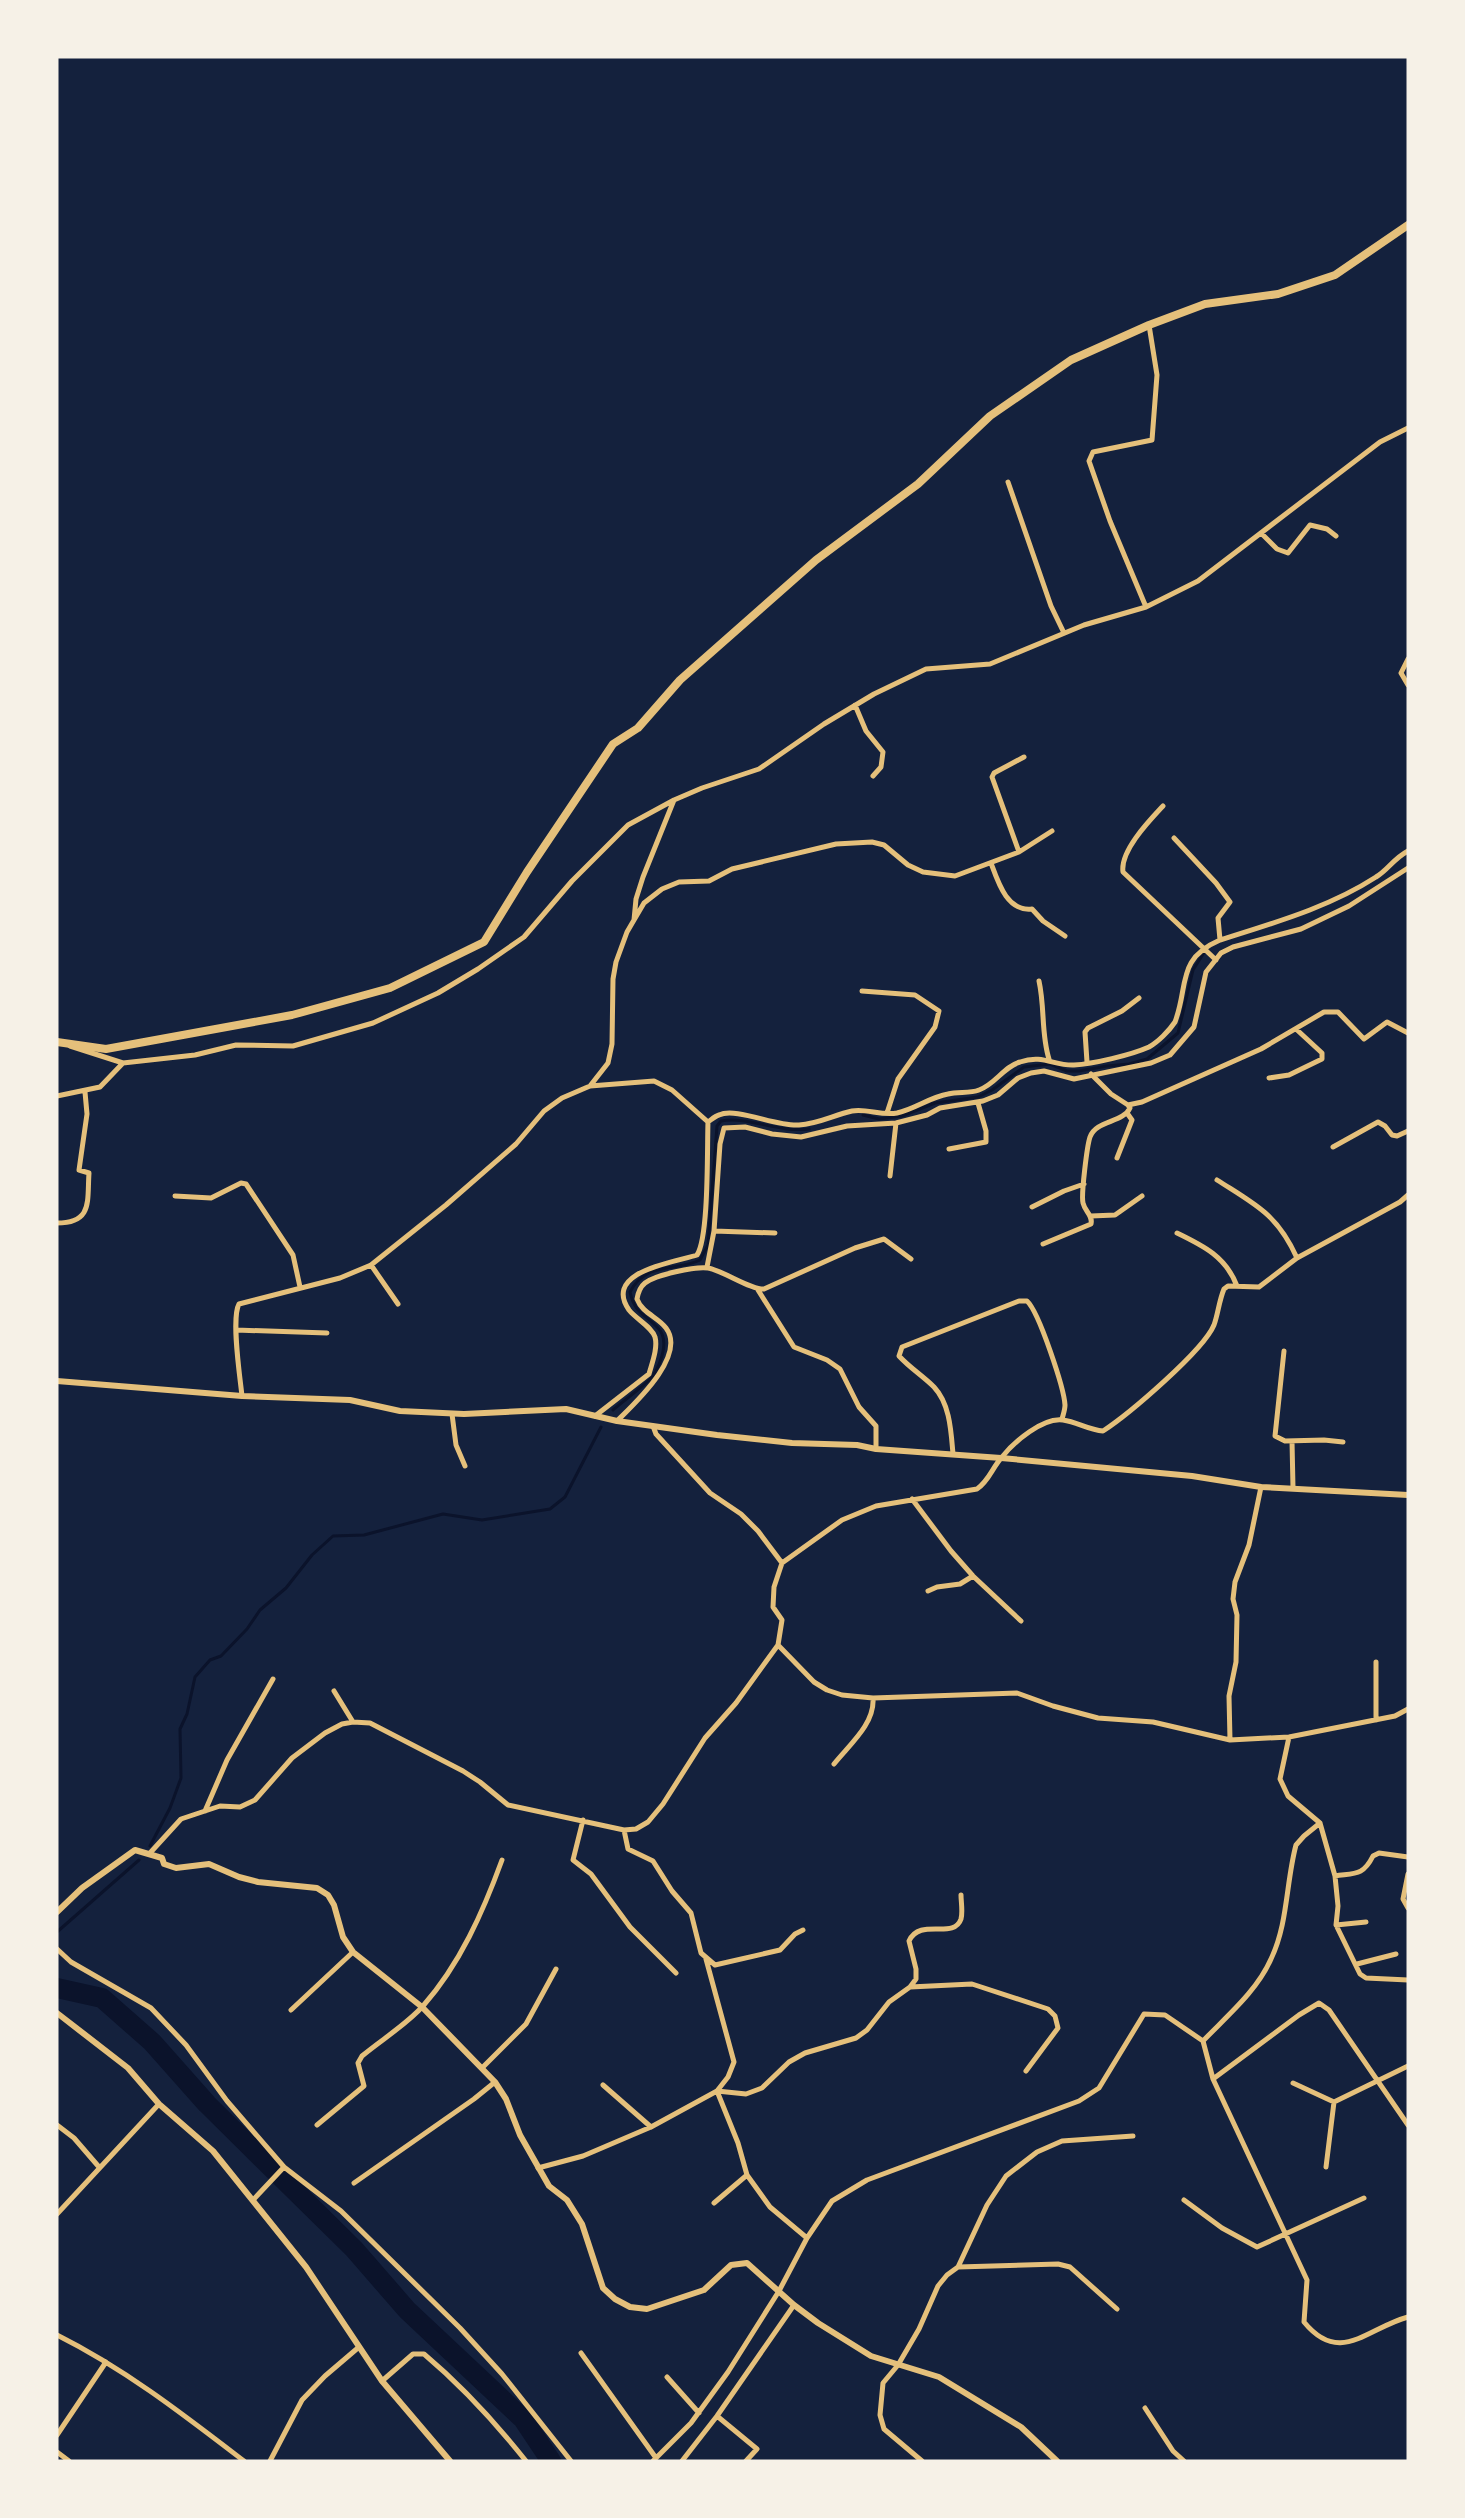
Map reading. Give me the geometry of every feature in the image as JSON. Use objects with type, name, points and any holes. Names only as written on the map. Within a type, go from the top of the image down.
[{"type":"main road","points":[[57,1042],[106,1049],[292,1015],[390,988],[484,942],[527,872],[613,744],[638,728],[680,680],[816,560],[918,483],[990,416],[1071,360],[1205,304],[1278,294],[1335,275],[1408,225]]},
{"type":"street","points":[[1146,607],[1110,521],[1089,460],[1093,452],[1152,440],[1157,375],[1149,326]]},
{"type":"street","points":[[57,1042],[123,1063],[195,1055],[236,1045],[293,1046],[373,1023],[438,993],[524,937],[572,881],[628,825],[702,788],[759,769],[855,705],[926,669],[990,664],[1084,625],[1146,607],[1198,581],[1380,441],[1408,428]]},
{"type":"street","points":[[1008,482],[1051,606],[1064,633]]},
{"type":"street","points":[[1261,533],[1277,549],[1288,553],[1310,525],[1327,529],[1336,536]]},
{"type":"street","points":[[1408,659],[1401,673],[1408,685]]},
{"type":"street","points":[[855,705],[866,731],[883,752],[880,767],[873,776]]},
{"type":"street","points":[[1019,852],[992,777],[994,773],[1024,757]]},
{"type":"street","points":[[634,920],[636,899],[674,800]]},
{"type":"street","points":[[1163,806],[1131,846],[1122,866],[1123,872],[1214,959]]},
{"type":"street","points":[[590,1086],[608,1063],[612,1044],[613,979],[621,945],[644,903],[662,889],[679,882],[709,881],[732,869],[836,844],[872,842],[884,845],[908,865],[923,872],[955,876],[1019,852],[1052,831]]},
{"type":"street","points":[[1174,838],[1230,902],[1218,918],[1220,940]]},
{"type":"street","points":[[980,1097],[1010,1066],[1032,1059],[1049,1059],[1073,1065],[1095,1062],[1150,1046],[1170,1029],[1178,1014],[1187,969],[1194,956],[1220,940],[1302,914],[1324,904],[1378,876],[1395,858],[1408,851]]},
{"type":"street","points":[[991,863],[999,885],[1011,903],[1023,910],[1032,909],[1043,921],[1065,936]]},
{"type":"street","points":[[707,1268],[714,1231],[720,1144],[724,1128],[745,1127],[772,1134],[801,1137],[847,1126],[896,1123],[980,1097],[998,1095],[1018,1078],[1031,1073],[1044,1071],[1074,1079],[1099,1071],[1141,1066],[1170,1055],[1187,1038],[1194,1027],[1206,972],[1221,953],[1233,947],[1301,929],[1340,911],[1408,868]]},
{"type":"street","points":[[1039,981],[1044,1002],[1044,1042],[1049,1059]]},
{"type":"street","points":[[862,991],[915,995],[939,1011],[935,1027],[898,1079],[887,1113]]},
{"type":"street","points":[[1088,1062],[1085,1032],[1132,1005],[1139,998]]},
{"type":"street","points":[[1091,1074],[1110,1094],[1128,1105],[1142,1102],[1252,1053],[1324,1012],[1335,1011],[1364,1039],[1387,1022],[1408,1033]]},
{"type":"street","points":[[1269,1078],[1289,1075],[1322,1059],[1322,1053],[1296,1029]]},
{"type":"street","points":[[1095,1062],[1099,1071]]},
{"type":"street","points":[[57,1096],[85,1092],[100,1087],[123,1063]]},
{"type":"street","points":[[242,1396],[236,1330],[239,1304],[340,1278],[371,1265],[446,1205],[516,1144],[544,1111],[562,1098],[590,1086],[654,1081],[672,1090],[708,1122]]},
{"type":"street","points":[[57,1223],[71,1223],[83,1216],[88,1203],[89,1173],[79,1170],[87,1114],[85,1092]]},
{"type":"street","points":[[708,1122],[720,1114],[735,1114],[777,1124],[798,1125],[824,1121],[860,1110],[871,1113],[897,1113],[948,1094],[980,1097]]},
{"type":"street","points":[[949,1149],[986,1142],[980,1097]]},
{"type":"street","points":[[1043,1244],[1091,1224],[1091,1216],[1082,1202],[1090,1137],[1094,1131],[1127,1113],[1130,1108],[1128,1105]]},
{"type":"street","points":[[1117,1158],[1132,1120],[1127,1113]]},
{"type":"street","points":[[595,1416],[649,1374],[651,1366],[656,1344],[654,1335],[627,1305],[624,1298],[627,1284],[653,1266],[699,1253],[704,1227],[708,1122]]},
{"type":"street","points":[[1333,1147],[1378,1122],[1385,1126],[1392,1135],[1396,1136],[1408,1131]]},
{"type":"street","points":[[890,1176],[896,1123]]},
{"type":"street","points":[[1217,1180],[1269,1215],[1287,1237],[1297,1258]]},
{"type":"street","points":[[175,1196],[211,1198],[241,1183],[246,1184],[293,1254],[300,1287]]},
{"type":"street","points":[[1032,1207],[1084,1184]]},
{"type":"street","points":[[150,1853],[182,1819],[220,1806],[240,1807],[255,1800],[292,1758],[325,1733],[342,1724],[353,1722],[370,1723],[463,1772],[480,1782],[508,1805],[521,1810],[583,1820],[624,1830],[636,1829],[648,1822],[663,1804],[705,1738],[736,1703],[778,1645],[782,1620],[773,1607],[774,1587],[782,1563],[842,1520],[876,1506],[977,1489],[985,1484],[1001,1458],[1018,1440],[1040,1425],[1062,1419],[1103,1431],[1151,1393],[1206,1337],[1214,1325],[1224,1289],[1228,1286],[1259,1287],[1297,1258],[1400,1202],[1408,1195]]},
{"type":"street","points":[[1091,1216],[1115,1215],[1142,1196]]},
{"type":"street","points":[[714,1231],[775,1233]]},
{"type":"street","points":[[1177,1233],[1203,1245],[1226,1264],[1237,1286]]},
{"type":"street","points":[[758,1290],[826,1263],[855,1248],[884,1239],[911,1259]]},
{"type":"street","points":[[371,1265],[398,1304]]},
{"type":"street","points":[[617,1421],[660,1375],[668,1353],[669,1336],[666,1328],[638,1304],[637,1299],[641,1287],[647,1281],[668,1274],[707,1268],[741,1280],[758,1290],[794,1347],[827,1360],[840,1369],[859,1407],[876,1426],[876,1449]]},
{"type":"street","points":[[954,1454],[946,1406],[939,1393],[908,1366],[899,1356],[899,1352],[902,1347],[1019,1301],[1027,1301],[1036,1314],[1061,1385],[1065,1407],[1062,1419]]},
{"type":"street","points":[[236,1330],[327,1333]]},
{"type":"street","points":[[1284,1351],[1275,1436],[1285,1441],[1324,1440],[1343,1443]]},
{"type":"street","points":[[57,1381],[242,1396],[350,1400],[400,1411],[452,1414],[566,1409],[617,1421],[792,1443],[857,1445],[876,1449],[1001,1458],[1192,1476],[1261,1487],[1408,1495]]},
{"type":"street","points":[[452,1414],[456,1445],[465,1466]]},
{"type":"street","points":[[653,1426],[656,1434],[710,1493],[741,1514],[758,1531],[782,1563]]},
{"type":"street","points":[[1292,1441],[1293,1488]]},
{"type":"street","points":[[1230,1740],[1229,1696],[1236,1662],[1237,1615],[1233,1599],[1235,1582],[1249,1545],[1261,1487]]},
{"type":"street","points":[[912,1499],[973,1576],[1021,1621]]},
{"type":"street","points":[[928,1592],[937,1587],[960,1584],[973,1576]]},
{"type":"street","points":[[778,1645],[814,1682],[842,1695],[873,1698],[1017,1693],[1053,1706],[1098,1718],[1153,1722],[1230,1740],[1289,1737],[1395,1716],[1408,1709]]},
{"type":"street","points":[[1376,1662],[1376,1720]]},
{"type":"street","points":[[205,1811],[227,1760],[273,1679]]},
{"type":"street","points":[[334,1690],[353,1722]]},
{"type":"street","points":[[834,1764],[869,1721],[874,1711],[873,1698]]},
{"type":"street","points":[[1289,1737],[1280,1779],[1288,1796],[1320,1823],[1335,1876],[1338,1906],[1336,1924],[1360,1974],[1366,1978],[1408,1980]]},
{"type":"street","points":[[583,1820],[573,1860],[591,1874],[630,1927],[676,1973]]},
{"type":"street","points":[[1203,2041],[1237,2006],[1258,1981],[1272,1959],[1281,1925],[1296,1845],[1320,1823]]},
{"type":"street","points":[[624,1830],[624,1840],[628,1849],[653,1861],[672,1891],[691,1913],[701,1953],[715,1965],[730,1964],[780,1950],[795,1934],[803,1930]]},
{"type":"street","points":[[57,1912],[82,1887],[132,1851],[150,1853],[162,1858],[164,1864],[176,1868],[209,1864],[239,1877],[258,1882],[317,1888],[328,1895],[334,1905],[344,1936],[353,1952],[422,2007],[495,2082],[506,2099],[520,2135],[549,2186],[567,2200],[582,2224],[603,2288],[615,2299],[630,2307],[647,2310],[704,2290],[731,2265],[747,2263],[794,2305],[871,2356],[939,2377],[1021,2427],[1057,2461]]},
{"type":"street","points":[[1335,1876],[1361,1873],[1368,1866],[1372,1856],[1379,1853],[1408,1857]]},
{"type":"street","points":[[317,2125],[364,2086],[358,2063],[362,2056],[422,2007],[461,1954],[502,1860]]},
{"type":"street","points":[[1408,1874],[1402,1899],[1408,1908]]},
{"type":"street","points":[[717,2091],[747,2094],[762,2088],[789,2062],[805,2053],[856,2038],[867,2030],[889,2002],[910,1987],[916,1978],[909,1941],[912,1935],[917,1930],[951,1928],[958,1924],[961,1918],[961,1895]]},
{"type":"street","points":[[1336,1924],[1366,1922]]},
{"type":"street","points":[[57,1949],[71,1962],[148,2005],[186,2044],[227,2101],[281,2169],[342,2211],[460,2328],[501,2374],[571,2461]]},
{"type":"street","points":[[291,2010],[353,1952]]},
{"type":"street","points":[[1357,1964],[1396,1954]]},
{"type":"street","points":[[538,2168],[583,2156],[651,2127],[717,2091],[728,2077],[734,2062],[706,1959]]},
{"type":"street","points":[[482,2068],[526,2024],[556,1969]]},
{"type":"street","points":[[910,1987],[972,1984],[1048,2009],[1055,2016],[1058,2028],[1026,2071]]},
{"type":"street","points":[[1213,2079],[1318,2003],[1329,2010],[1408,2125]]},
{"type":"street","points":[[57,2013],[128,2068],[159,2103],[213,2151],[306,2267],[382,2381],[450,2461]]},
{"type":"street","points":[[581,2353],[655,2459],[691,2423],[728,2372],[832,2200],[867,2180],[1079,2101],[1099,2088],[1144,2014],[1165,2015],[1203,2041],[1213,2079],[1307,2280],[1304,2322],[1315,2336],[1332,2344],[1361,2338],[1408,2317]]},
{"type":"street","points":[[1293,2083],[1334,2102],[1408,2066]]},
{"type":"street","points":[[354,2183],[466,2106],[495,2082]]},
{"type":"street","points":[[603,2085],[651,2127]]},
{"type":"street","points":[[717,2091],[738,2143],[747,2175],[770,2207],[807,2238]]},
{"type":"street","points":[[1326,2167],[1334,2102]]},
{"type":"street","points":[[57,2214],[159,2103]]},
{"type":"street","points":[[57,2126],[74,2138],[99,2167]]},
{"type":"street","points":[[922,2461],[884,2429],[880,2415],[882,2384],[898,2365],[919,2329],[938,2286],[958,2267],[987,2205],[1006,2175],[1037,2152],[1062,2141],[1133,2136]]},
{"type":"street","points":[[253,2200],[281,2169]]},
{"type":"street","points":[[714,2204],[747,2175]]},
{"type":"street","points":[[1184,2200],[1222,2228],[1257,2247],[1286,2236],[1364,2198]]},
{"type":"street","points":[[958,2267],[1058,2264],[1070,2267],[1117,2309]]},
{"type":"street","points":[[682,2461],[717,2416],[794,2305]]},
{"type":"street","points":[[57,2335],[143,2385],[244,2461]]},
{"type":"street","points":[[270,2461],[302,2400],[325,2376],[359,2347]]},
{"type":"street","points":[[382,2381],[413,2354],[424,2354],[453,2379],[497,2425],[526,2461]]},
{"type":"street","points":[[57,2435],[106,2362]]},
{"type":"street","points":[[666,2377],[699,2413]]},
{"type":"street","points":[[1145,2408],[1173,2451],[1184,2461]]},
{"type":"street","points":[[717,2416],[757,2449],[746,2461]]},
{"type":"street","points":[[691,2423],[703,2432]]},
{"type":"street","points":[[57,2452],[69,2461]]},
{"type":"waterway","points":[[863,1115],[879,1119],[902,1116],[935,1103],[978,1097],[1024,1067],[1050,1064],[1067,1071],[1079,1071],[1147,1059],[1178,1033],[1193,970],[1205,951]]},
{"type":"waterway","points":[[613,1410],[653,1376],[663,1352],[662,1333],[637,1309],[630,1292],[637,1282],[653,1271],[700,1260],[708,1245],[717,1126],[721,1121],[732,1120],[786,1129],[809,1129]]},
{"type":"waterway","points":[[150,1846],[170,1808],[181,1778],[180,1729],[187,1714],[195,1677],[210,1660],[221,1656],[247,1629],[260,1610],[286,1588],[312,1555],[333,1536],[364,1535],[443,1514],[482,1520],[550,1509],[565,1497],[601,1427]]},
{"type":"waterway","points":[[57,1932],[139,1860]]},
{"type":"waterway","points":[[57,1988],[102,1998],[152,2042],[207,2104],[354,2249],[407,2310],[523,2419],[551,2461]]}]
